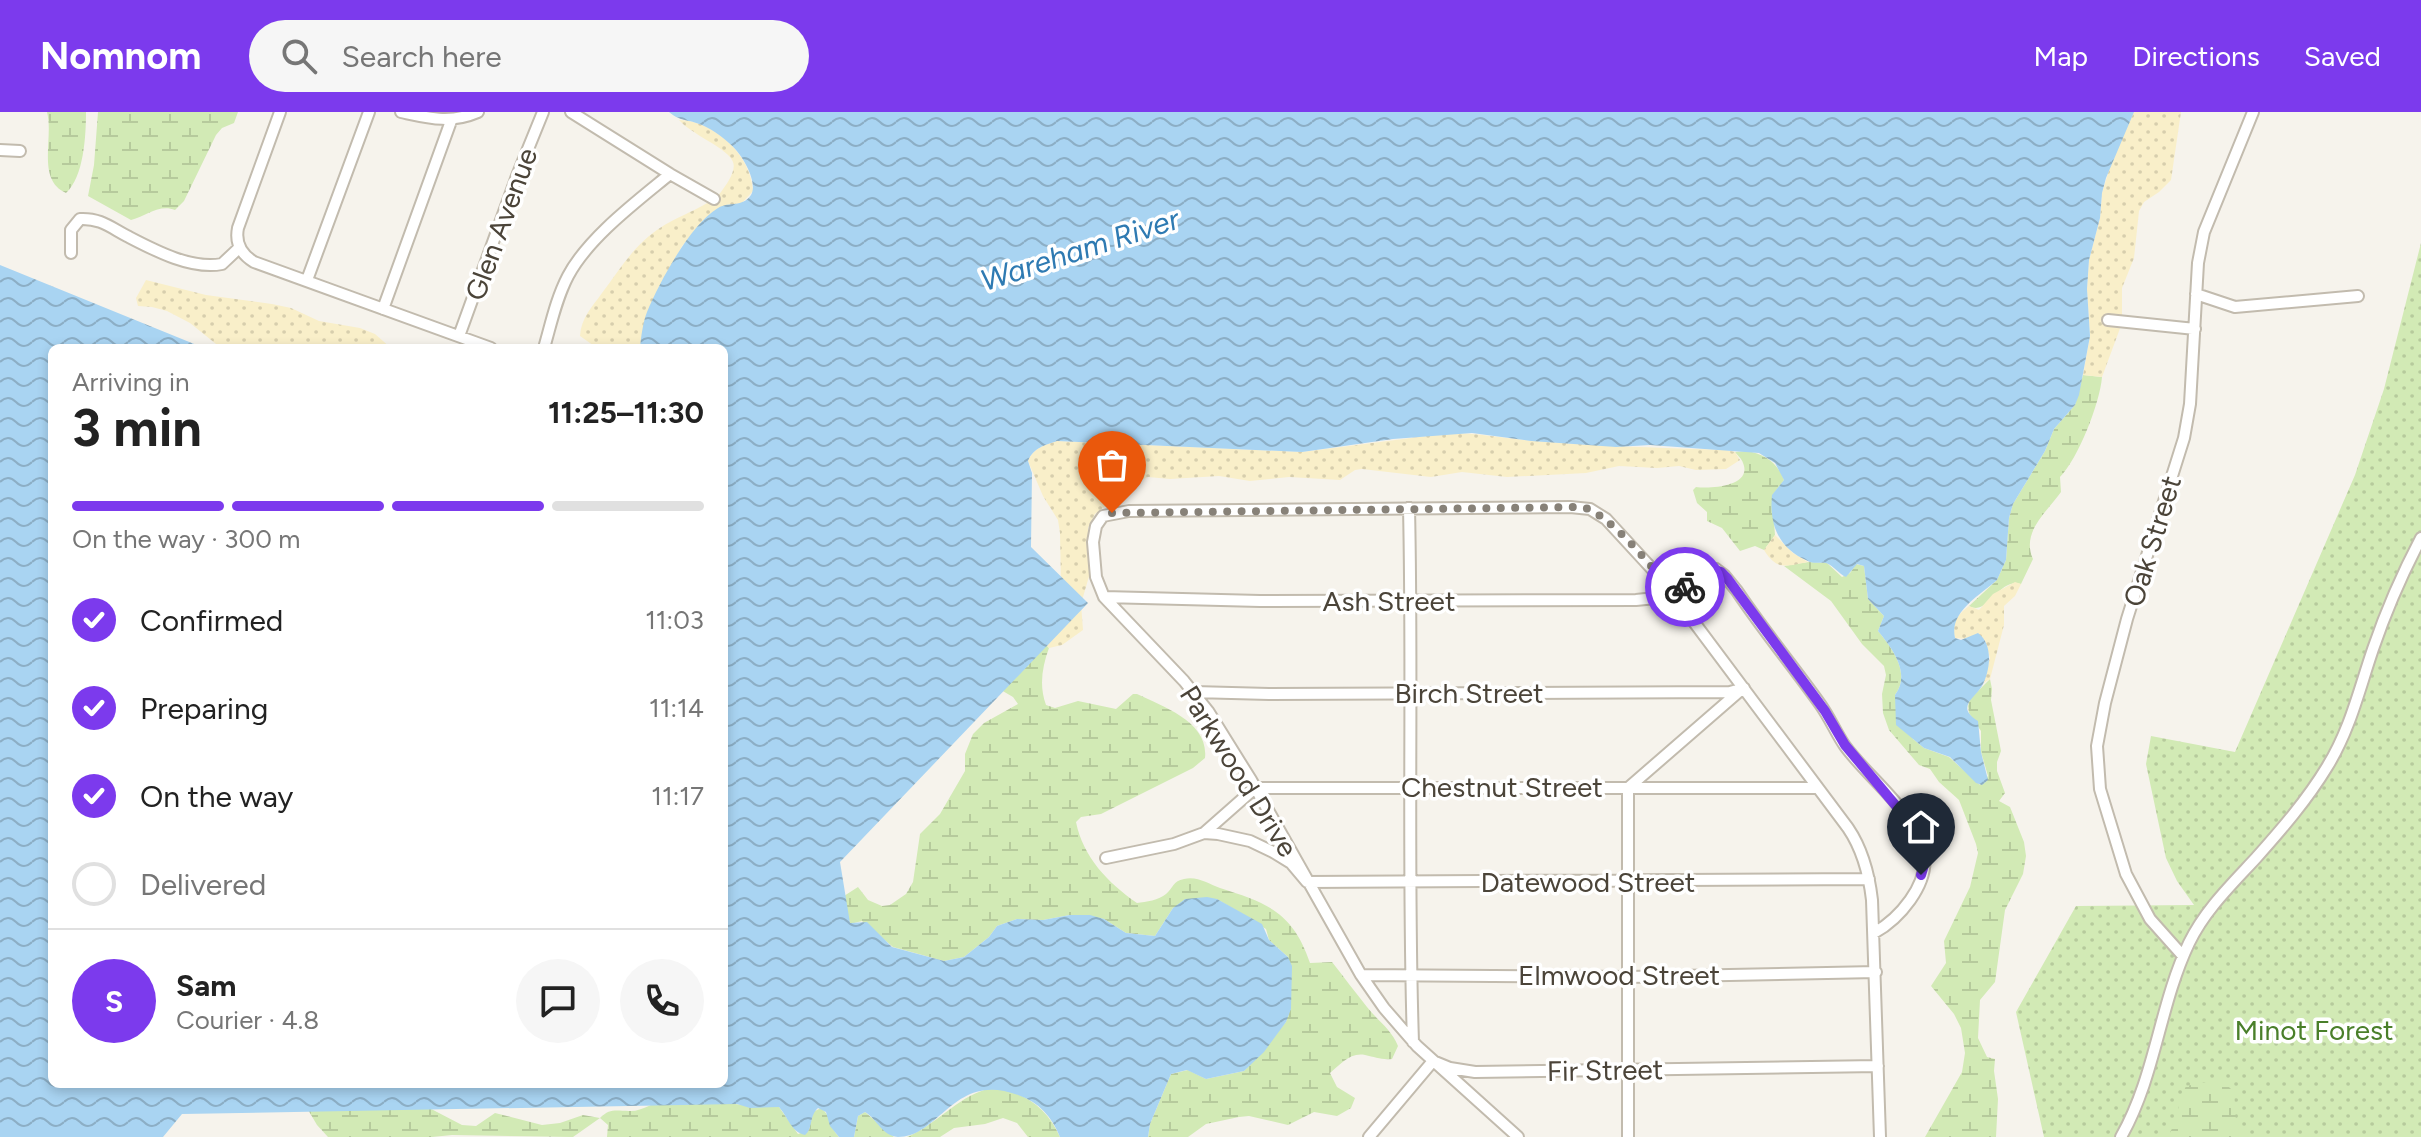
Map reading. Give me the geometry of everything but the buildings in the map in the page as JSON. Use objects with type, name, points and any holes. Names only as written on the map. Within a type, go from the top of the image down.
[{"type":"street","points":[[280,112],[241,220],[237,237],[239,248],[254,262],[480,344]]},
{"type":"street","points":[[307,280],[369,112]]},
{"type":"street","points":[[401,112],[451,121],[478,112]]},
{"type":"street","name":"Glen Avenue","points":[[459,336],[543,112]]},
{"type":"street","points":[[571,112],[714,199]]},
{"type":"street","name":"Oak Street","points":[[2183,956],[2150,919],[2126,874],[2100,789],[2096,754],[2105,703],[2127,619],[2184,438],[2190,404],[2196,294],[2204,232],[2253,112]]},
{"type":"street","points":[[383,309],[451,121]]},
{"type":"street","points":[[0,150],[20,151]]},
{"type":"street","points":[[545,344],[559,297],[573,267],[599,237],[670,174]]},
{"type":"street","points":[[71,253],[71,230],[80,219],[105,222],[125,235],[196,264],[222,264],[239,248]]},
{"type":"street","points":[[2196,294],[2240,307],[2358,296]]},
{"type":"street","points":[[2108,320],[2195,329]]},
{"type":"street","points":[[1409,508],[1413,1042]]},
{"type":"street","name":"Parkwood Drive","points":[[1518,1137],[1413,1042],[1361,975],[1255,788],[1194,692],[1104,597],[1096,577],[1093,542],[1097,522],[1109,514],[1129,511],[1590,509],[1624,537],[1675,596],[1855,838],[1869,879],[1874,933],[1880,1137]]},
{"type":"street","points":[[2121,1137],[2143,1094],[2183,956],[2209,910],[2276,835],[2313,788],[2333,756],[2350,722],[2378,635],[2421,538]]},
{"type":"street","points":[[1675,596],[1708,570],[1716,569],[1724,575],[1818,702],[1845,745],[1915,832],[1924,859],[1918,886],[1893,920],[1874,933]]},
{"type":"street","name":"Ash Street","points":[[1104,597],[1409,602],[1636,600],[1675,596]]},
{"type":"street","points":[[1628,1137],[1628,788],[1744,688]]},
{"type":"street","name":"Birch Street","points":[[1194,692],[1730,692],[1744,688]]},
{"type":"street","points":[[1106,858],[1174,844],[1204,833],[1255,788]]},
{"type":"street","name":"Chestnut Street","points":[[1255,788],[1818,788]]},
{"type":"street","points":[[1204,833],[1233,836],[1266,848],[1291,863],[1307,882]]},
{"type":"street","name":"Datewood Street","points":[[1307,882],[1869,879]]},
{"type":"street","name":"Elmwood Street","points":[[1361,975],[1628,977],[1876,972]]},
{"type":"street","points":[[1369,1137],[1433,1061]]},
{"type":"street","name":"Fir Street","points":[[1433,1061],[1450,1068],[1475,1072],[1878,1066]]},
{"type":"green space","points":[[47,112],[86,112],[80,166],[77,177],[66,193],[51,179]]},
{"type":"green space","points":[[98,112],[238,112],[234,123],[222,128],[216,135],[184,201],[175,210],[158,209],[131,220],[88,196]]},
{"type":"green space","name":"Minot Forest","points":[[2421,243],[2421,1137],[2044,1137],[2016,1012],[2076,906],[2194,905],[2166,858],[2146,764],[2151,736],[2235,752],[2355,475],[2384,389]]},
{"type":"green space","points":[[2083,375],[2102,377],[2097,401],[2081,444],[2060,477],[2061,492],[2033,531],[2030,549],[2033,559],[2021,584],[2006,586],[1982,606],[1969,606],[1997,580],[2006,560],[2013,504],[2045,451],[2054,429],[2075,405]]},
{"type":"green space","points":[[1746,451],[1770,460],[1784,480],[1772,496],[1775,535],[1764,550],[1755,546],[1740,551],[1722,528],[1707,521],[1707,512],[1697,503],[1693,490],[1696,487],[1719,487],[1736,482],[1744,471],[1735,452]]},
{"type":"green space","points":[[1827,563],[1842,577],[1850,573],[1856,564],[1864,566],[1868,599],[1884,616],[1878,631],[1901,670],[1895,695],[1913,739],[1924,748],[1949,757],[1980,785],[1988,776],[1981,752],[1981,731],[1968,706],[1970,699],[1990,679],[2001,751],[1997,771],[2005,793],[1999,801],[2010,807],[2024,842],[2026,856],[2023,874],[2005,910],[1995,982],[1980,1000],[1978,1038],[1987,1057],[1995,1059],[1998,1099],[1996,1137],[1925,1137],[1962,1072],[1965,1053],[1961,1028],[1954,1014],[1931,986],[1946,963],[1944,941],[1970,887],[1978,853],[1976,844],[1959,800],[1930,769],[1919,765],[1889,730],[1883,713],[1884,666],[1862,644],[1831,601],[1784,566]]},
{"type":"green space","points":[[1037,635],[1049,648],[1042,676],[1046,705],[1055,708],[1078,701],[1116,709],[1137,694],[1183,717],[1200,735],[1205,758],[1193,768],[1101,814],[1081,817],[1076,822],[1079,835],[1098,868],[1137,903],[1163,896],[1180,880],[1198,879],[1265,905],[1295,932],[1310,963],[1332,962],[1398,1046],[1392,1059],[1355,1055],[1330,1073],[1337,1087],[1355,1098],[1351,1108],[1337,1116],[1314,1112],[1288,1125],[1249,1116],[1206,1124],[1188,1137],[1148,1137],[1150,1124],[1171,1074],[1188,1070],[1206,1079],[1244,1071],[1286,1022],[1291,1004],[1288,957],[1269,940],[1266,929],[1217,899],[1173,908],[1155,936],[1126,933],[1104,919],[1070,915],[1043,920],[1017,919],[997,926],[989,937],[964,957],[944,961],[893,947],[862,921],[850,924],[844,896],[858,887],[868,900],[882,906],[890,905],[906,894],[913,882],[920,834],[940,814],[965,771],[965,754],[973,734],[984,723],[1018,704],[1001,690]]},
{"type":"green space","points":[[2218,1080],[2234,1092],[2236,1123],[2241,1137],[2168,1137],[2186,1086]]},
{"type":"green space","points":[[274,1088],[306,1088],[412,1099],[462,1125],[476,1126],[495,1113],[542,1125],[583,1115],[600,1118],[573,1137],[328,1137],[307,1108]]},
{"type":"green space","points":[[987,1089],[1011,1092],[1031,1101],[1048,1117],[1060,1137],[1028,1137],[1017,1123],[1003,1118],[954,1128],[940,1137],[907,1137],[976,1093]]},
{"type":"green space","points":[[665,1100],[694,1100],[779,1107],[798,1134],[809,1130],[813,1112],[821,1108],[839,1137],[607,1137],[608,1125],[600,1118],[610,1111],[634,1111]]},
{"type":"green space","points":[[865,1112],[894,1137],[854,1137],[858,1116]]},
{"type":"sand","points":[[2134,112],[2181,112],[2171,180],[2144,202],[2139,211],[2134,258],[2122,288],[2122,323],[2102,377],[2083,375],[2090,336],[2089,260],[2100,218],[2102,193],[2113,157]]},
{"type":"sand","points":[[679,120],[705,126],[729,142],[746,165],[753,191],[742,203],[724,206],[682,246],[648,311],[641,344],[591,344],[580,336],[582,324],[636,248],[669,222],[716,197],[733,172],[732,160],[728,155]]},
{"type":"sand","points":[[146,280],[206,295],[291,308],[319,321],[360,328],[375,334],[386,344],[216,344],[190,323],[167,311],[138,306],[136,298]]},
{"type":"sand","points":[[1450,433],[1583,444],[1726,450],[1735,452],[1740,460],[1726,469],[1619,466],[1586,473],[1507,477],[1462,472],[1431,477],[1362,469],[1340,480],[1289,477],[1250,481],[1219,476],[1148,477],[1095,514],[1088,528],[1090,573],[1081,604],[1083,630],[1062,645],[1049,648],[1037,635],[1061,587],[1058,520],[1043,496],[1028,461],[1036,450],[1044,446],[1057,441],[1302,452]]},
{"type":"sand","points":[[1775,535],[1793,553],[1808,562],[1783,565],[1773,561],[1764,550]]},
{"type":"sand","points":[[2015,582],[2021,584],[2015,596],[2004,606],[2004,625],[1990,679],[1984,683],[1990,658],[1985,640],[1955,638],[1955,624],[1958,616],[1969,606],[1979,610],[1993,594]]},
{"type":"water","name":"Wareham River","points":[[669,112],[2134,112],[2102,193],[2100,218],[2089,260],[2090,336],[2079,395],[2075,405],[2054,429],[2045,451],[2013,504],[2006,560],[1997,580],[1967,605],[1956,620],[1954,629],[1955,638],[1961,640],[1978,633],[1988,651],[1985,680],[1967,707],[1971,716],[1978,721],[1988,780],[1982,785],[1976,783],[1950,757],[1924,748],[1896,725],[1895,695],[1901,670],[1878,631],[1884,616],[1868,599],[1864,566],[1857,564],[1846,577],[1826,563],[1810,562],[1798,556],[1783,543],[1774,526],[1771,506],[1772,495],[1784,480],[1775,463],[1759,453],[1650,445],[1616,447],[1472,433],[1393,439],[1302,452],[1057,441],[1036,450],[1028,461],[1032,473],[1031,547],[1088,603],[840,862],[850,923],[867,922],[892,947],[944,961],[964,957],[989,937],[997,926],[1017,919],[1043,920],[1090,915],[1104,919],[1126,933],[1155,936],[1173,908],[1185,899],[1217,899],[1262,924],[1269,940],[1288,957],[1292,966],[1291,1009],[1286,1022],[1264,1052],[1244,1071],[1206,1079],[1187,1070],[1171,1074],[1150,1124],[1148,1137],[1060,1137],[1049,1117],[1038,1106],[1026,1098],[996,1090],[978,1091],[963,1098],[925,1127],[898,1137],[884,1130],[865,1112],[858,1116],[854,1137],[839,1137],[830,1126],[826,1112],[818,1108],[805,1135],[793,1127],[779,1107],[750,1108],[737,1104],[182,1114],[163,1137],[0,1137],[0,265],[194,344],[48,344],[48,1088],[728,1088],[728,344],[641,344],[647,312],[687,240],[718,208],[747,199],[753,184],[743,159],[725,139],[707,127]]},
{"type":"way so far","points":[[1112,513],[1581,507],[1606,519],[1675,596],[1685,587]]},
{"type":"route","points":[[1685,587],[1712,569],[1727,578],[1825,711],[1845,745],[1907,819],[1923,851],[1921,875]]}]
